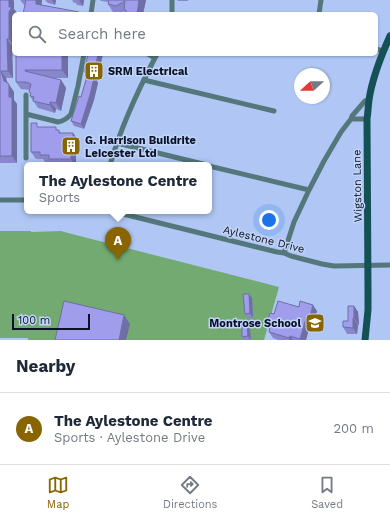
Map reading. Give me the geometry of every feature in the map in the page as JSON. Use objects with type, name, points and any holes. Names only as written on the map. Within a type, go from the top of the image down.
[{"type":"street","points":[[91,12],[93,0]]},
{"type":"street","points":[[172,0],[172,12]]},
{"type":"street","points":[[319,12],[321,0]]},
{"type":"street","name":"Wigston Lane","points":[[365,340],[368,310],[367,119],[369,100],[380,50],[390,36]]},
{"type":"street","points":[[26,114],[58,122],[69,117],[78,86],[84,56]]},
{"type":"street","points":[[111,162],[138,91],[156,56]]},
{"type":"street","points":[[144,80],[274,111]]},
{"type":"street","points":[[26,95],[26,158]]},
{"type":"street","points":[[284,253],[294,222],[327,155],[352,116],[365,101],[369,100]]},
{"type":"street","points":[[351,119],[367,119]]},
{"type":"street","points":[[117,143],[196,162]]},
{"type":"street","points":[[212,166],[309,190]]},
{"type":"street","points":[[0,200],[24,200]]},
{"type":"street","name":"Aylestone Drive","points":[[123,214],[284,253],[322,264],[334,266],[390,265]]},
{"type":"green space","points":[[0,231],[61,231],[279,287],[264,340],[28,340],[28,338],[0,338]]},
{"type":"building","points":[[0,0],[9,0],[9,7],[12,7],[9,12],[9,39],[7,39],[8,71],[1,71],[4,81],[9,85],[9,97],[12,97],[12,156],[0,156]]},
{"type":"building","points":[[26,0],[36,0],[36,4],[79,12],[23,12]]},
{"type":"building","points":[[109,0],[139,0],[137,12],[126,12],[126,10],[124,10],[125,1],[116,6],[108,4]]},
{"type":"building","points":[[16,56],[62,56],[62,70],[25,70],[61,80],[56,103],[50,102],[50,105],[33,101],[34,97],[30,96],[31,93],[29,92],[31,84],[26,82],[16,82]]},
{"type":"building","points":[[88,56],[98,56],[90,95],[81,124],[71,121],[79,96],[81,97],[88,73],[84,72]]},
{"type":"building","points":[[31,123],[37,123],[37,127],[56,127],[56,130],[59,130],[59,133],[73,133],[71,159],[49,159],[49,155],[40,155],[40,152],[31,152]]},
{"type":"building","points":[[243,294],[249,294],[250,313],[245,314]]},
{"type":"building","points":[[64,301],[124,315],[119,340],[55,340]]},
{"type":"building","points":[[278,301],[299,307],[300,301],[313,305],[310,316],[307,315],[300,339],[290,336],[289,338],[269,332],[270,326],[266,325],[270,313],[274,314]]},
{"type":"building","points":[[348,306],[354,306],[353,328],[343,327],[343,321],[348,321]]},
{"type":"building","points":[[242,326],[247,326],[248,336],[242,337]]},
{"type":"place","name":"SRM Electrical","points":[[94,71]]},
{"type":"place","name":"G. Harrison Buildrite Leicester Ltd","points":[[71,146]]},
{"type":"place","name":"The Aylestone Centre","points":[[118,260]]},
{"type":"place","name":"Montrose School","points":[[315,323]]}]
